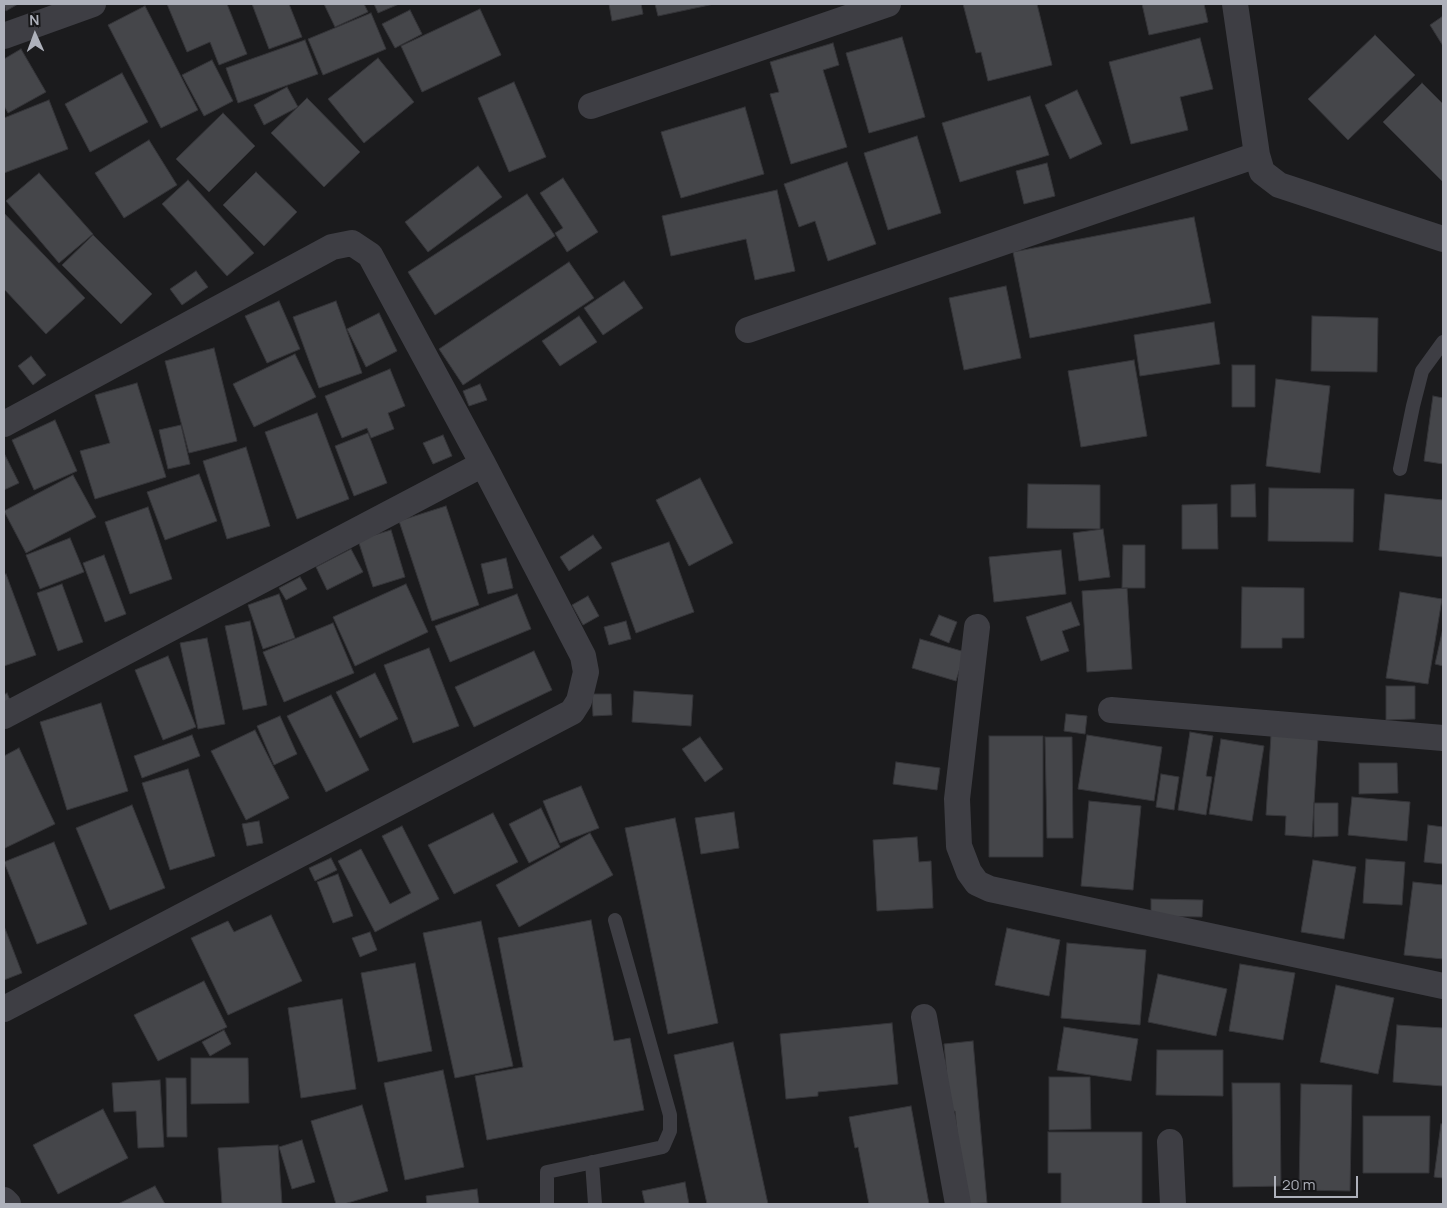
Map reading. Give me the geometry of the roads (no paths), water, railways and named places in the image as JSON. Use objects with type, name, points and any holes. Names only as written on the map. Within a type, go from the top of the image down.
[{"type":"street","points":[[4,36],[93,4]]},
{"type":"street","points":[[591,106],[888,4]]},
{"type":"street","points":[[1235,4],[1257,155],[1262,172],[1279,185],[1443,239]]},
{"type":"street","points":[[748,330],[1257,155]]},
{"type":"street","points":[[4,424],[332,246],[352,243],[370,255],[483,464],[583,656],[586,672],[579,701],[572,712],[4,1009]]},
{"type":"street","points":[[4,716],[483,464]]},
{"type":"street","points":[[976,627],[957,799],[959,846],[969,872],[977,883],[990,889],[1443,986]]},
{"type":"street","points":[[1111,710],[1443,738]]},
{"type":"street","points":[[924,1017],[958,1204]]},
{"type":"street","points":[[1170,1142],[1173,1204]]},
{"type":"street","points":[[4,1200],[8,1204]]},
{"type":"lane","points":[[1400,469],[1422,371],[1443,342]]},
{"type":"lane","points":[[547,1204],[547,1172],[663,1147],[670,1131],[670,1115],[615,920]]},
{"type":"lane","points":[[592,1162],[595,1204]]}]
